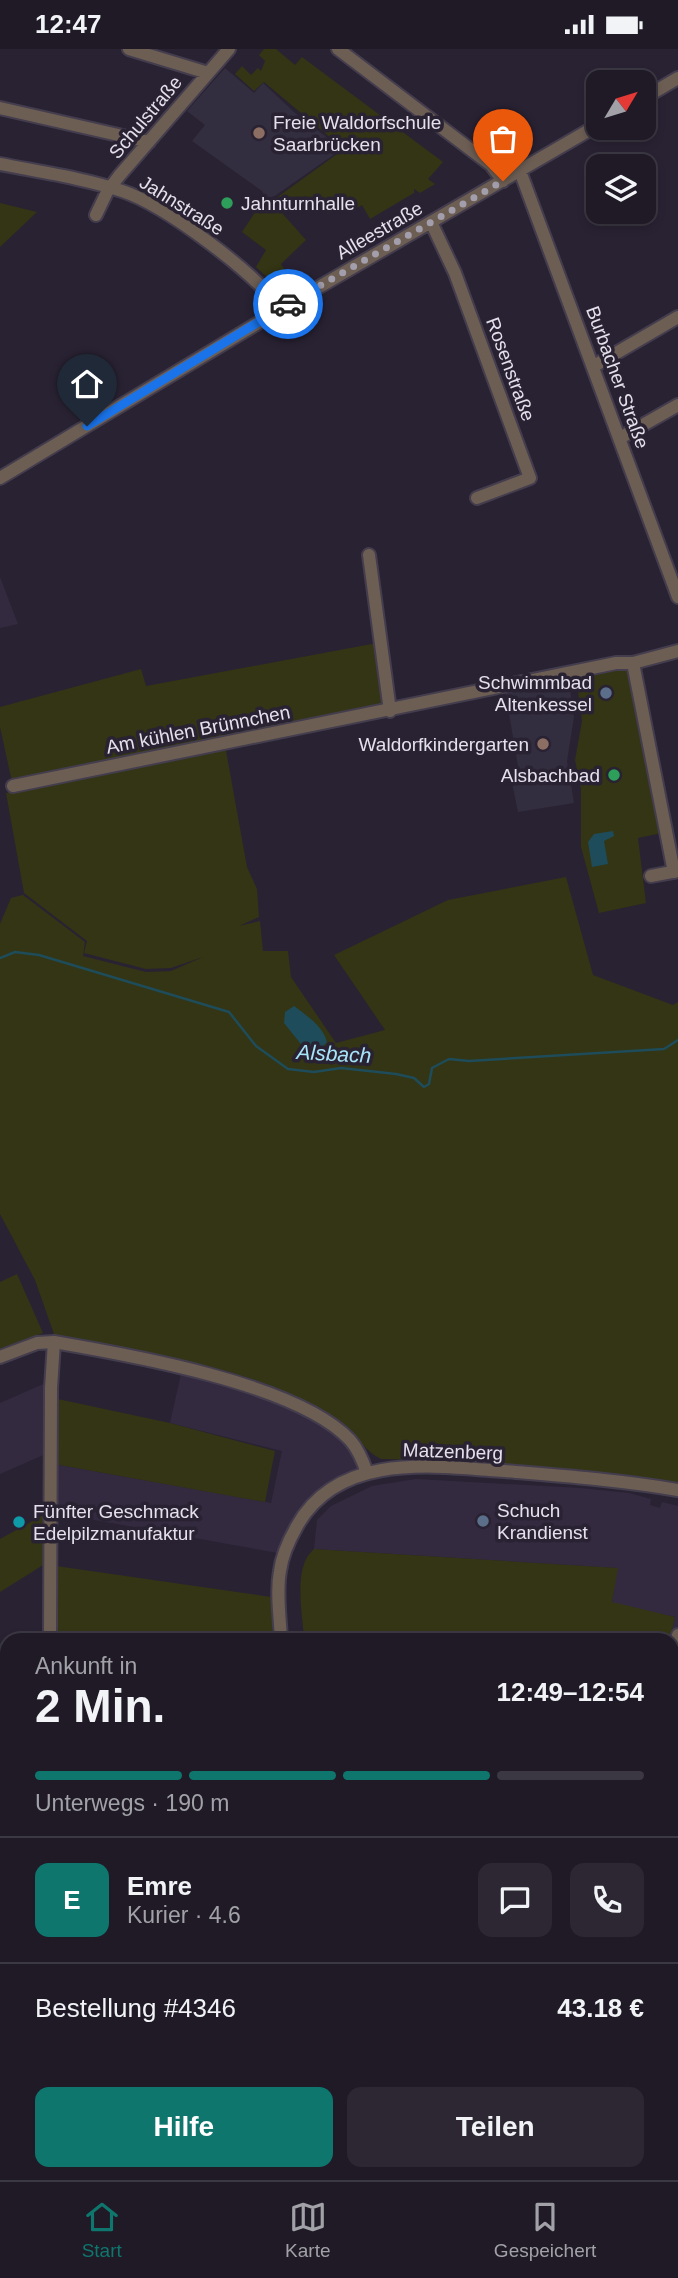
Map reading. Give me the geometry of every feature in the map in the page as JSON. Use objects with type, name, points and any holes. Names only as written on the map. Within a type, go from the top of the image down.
[{"type":"street","points":[[129,49],[208,73]]},
{"type":"street","name":"Schulstraße","points":[[96,215],[111,187],[229,49]]},
{"type":"street","points":[[338,49],[491,165],[503,181]]},
{"type":"street","points":[[656,91],[678,78]]},
{"type":"street","points":[[0,109],[149,142]]},
{"type":"street","name":"Alleestraße","points":[[0,478],[281,309],[586,132]]},
{"type":"street","name":"Jahnstraße","points":[[0,164],[111,187],[151,204],[223,254],[267,290],[281,309]]},
{"type":"street","name":"Burbacher Straße","points":[[520,171],[678,597]]},
{"type":"street","name":"Rosenstraße","points":[[431,222],[455,273],[530,478],[477,498]]},
{"type":"street","points":[[594,366],[678,317]]},
{"type":"street","points":[[620,438],[678,405]]},
{"type":"street","points":[[369,555],[390,711]]},
{"type":"street","name":"Am kühlen Brünnchen","points":[[13,786],[616,663],[634,663],[678,651]]},
{"type":"street","points":[[634,663],[676,871],[651,876]]},
{"type":"street","points":[[50,1633],[51,1388],[54,1342]]},
{"type":"street","points":[[0,1357],[37,1343],[54,1342],[253,1386],[324,1420],[349,1439],[367,1472]]},
{"type":"street","name":"Matzenberg","points":[[281,1633],[280,1571],[290,1539],[301,1518],[324,1494],[367,1472],[401,1467],[459,1468],[604,1478],[678,1490]]},
{"type":"shaded area","name":"Freie Waldorfschule Saarbrücken","points":[[225,68],[254,93],[263,83],[295,113],[342,149],[266,202],[262,191],[192,141],[205,125],[187,111]]},
{"type":"shaded area","points":[[0,577],[18,624],[0,628]]},
{"type":"shaded area","name":"Waldorfkindergarten","points":[[568,675],[574,717],[567,761],[574,803],[518,812],[509,768],[518,766],[505,690]]},
{"type":"shaded area","points":[[181,1374],[264,1394],[307,1415],[344,1442],[354,1455],[358,1468],[331,1483],[278,1553],[56,1513],[54,1464],[271,1503],[282,1451],[170,1423]]},
{"type":"shaded area","points":[[48,1382],[48,1453],[0,1474],[0,1403]]},
{"type":"shaded area","points":[[416,1479],[580,1488],[629,1493],[651,1499],[650,1505],[660,1508],[662,1502],[678,1506],[678,1633],[672,1633],[675,1617],[612,1603],[617,1568],[314,1549],[317,1520],[331,1506],[372,1486]]},
{"type":"green space","points":[[264,49],[276,49],[295,65],[302,57],[443,162],[428,179],[435,184],[420,193],[414,189],[414,193],[370,219],[362,205],[349,213],[336,203],[328,214],[305,203],[282,213],[306,240],[281,264],[298,291],[292,294],[283,292],[256,267],[266,250],[242,232],[261,203],[265,200],[268,204],[344,149],[264,82],[254,91],[235,74],[242,66],[251,75],[258,68],[261,71],[265,61],[259,55]]},
{"type":"green space","points":[[0,203],[37,212],[0,247]]},
{"type":"green space","points":[[377,643],[384,706],[12,782],[0,727],[0,707],[141,669],[146,686]]},
{"type":"green space","name":"Alsbachbad","points":[[625,668],[631,673],[662,833],[638,838],[646,903],[599,913],[581,847],[581,790],[575,760],[582,721],[576,676]]},
{"type":"green space","points":[[225,745],[247,867],[257,889],[259,917],[239,926],[260,921],[263,951],[288,951],[291,977],[336,1043],[385,1030],[334,955],[448,900],[566,877],[593,975],[673,1005],[678,1002],[678,1484],[600,1473],[445,1460],[381,1459],[329,1415],[272,1386],[211,1367],[149,1353],[55,1337],[35,1280],[0,1214],[0,924],[11,898],[23,895],[85,942],[83,956],[146,972],[171,971],[203,957],[171,968],[146,969],[84,953],[87,941],[24,893],[6,793]]},
{"type":"green space","points":[[17,1274],[43,1333],[0,1349],[0,1282]]},
{"type":"green space","points":[[53,1398],[170,1423],[275,1451],[265,1502],[54,1464]]},
{"type":"green space","points":[[47,1513],[48,1562],[0,1592],[0,1539]]},
{"type":"green space","points":[[314,1549],[618,1568],[612,1602],[675,1617],[672,1633],[303,1633],[300,1592],[307,1557]]},
{"type":"green space","points":[[56,1566],[271,1597],[273,1633],[54,1633]]},
{"type":"water","points":[[613,831],[614,836],[604,841],[608,864],[592,867],[588,842],[594,834]]},
{"type":"water","points":[[294,1006],[314,1022],[325,1036],[327,1042],[316,1054],[304,1048],[284,1023],[285,1012]]},
{"type":"waterway","name":"Alsbach","points":[[0,958],[15,952],[39,955],[229,1012],[256,1046],[288,1069],[314,1072],[341,1068],[396,1074],[414,1078],[424,1087],[429,1084],[432,1068],[449,1059],[469,1061],[664,1049],[678,1040]]},
{"type":"way so far","points":[[288,304],[503,181]]},
{"type":"place","name":"Freie Waldorfschule Saarbrücken","points":[[259,133]]},
{"type":"place","name":"Jahnturnhalle","points":[[227,203]]},
{"type":"place","name":"Schwimmbad Altenkessel","points":[[606,693]]},
{"type":"place","name":"Waldorfkindergarten","points":[[543,744]]},
{"type":"place","name":"Alsbachbad","points":[[614,775]]},
{"type":"place","name":"Schuch Krandienst","points":[[483,1521]]},
{"type":"place","name":"Fünfter Geschmack Edelpilzmanufaktur","points":[[19,1522]]},
{"type":"route","points":[[87,426],[288,304]]}]
